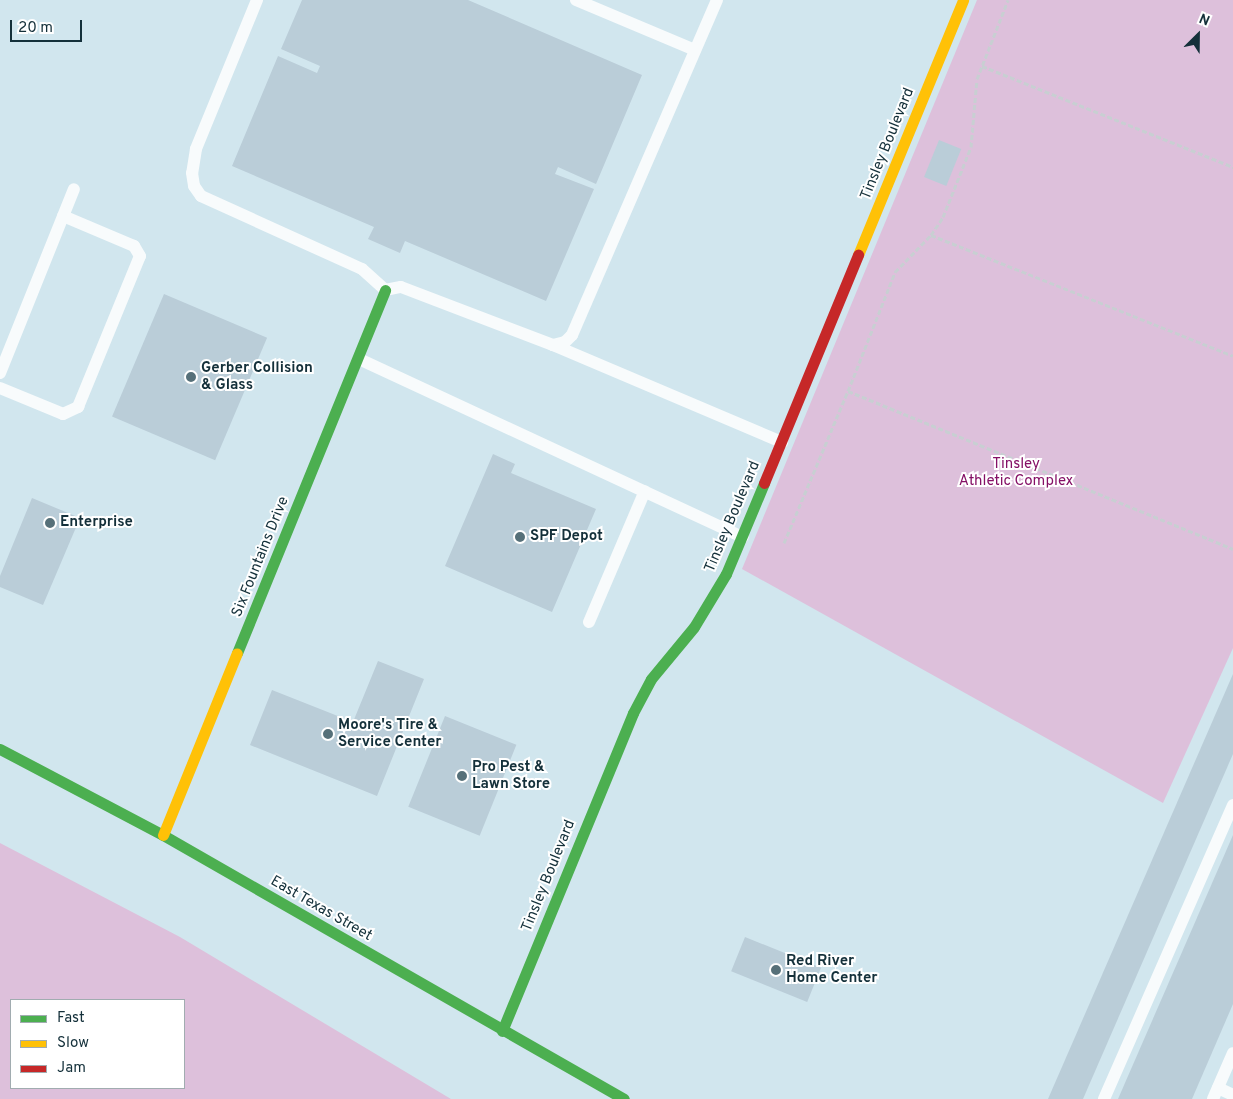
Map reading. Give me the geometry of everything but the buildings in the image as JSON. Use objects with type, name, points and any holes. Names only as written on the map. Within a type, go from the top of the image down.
[{"type":"street","name":"Tinsley Boulevard","points":[[502,1031],[633,712],[651,679],[714,597],[743,537],[963,0]]},
{"type":"street","name":"Six Fountains Drive","points":[[163,835],[386,290]]},
{"type":"street","name":"East Texas Street","points":[[0,749],[163,835],[502,1031],[624,1099]]},
{"type":"lane","points":[[257,0],[196,149],[192,173],[194,186],[201,196],[362,269],[386,290],[402,288],[553,345],[782,442]]},
{"type":"lane","points":[[576,0],[696,50]]},
{"type":"lane","points":[[553,345],[565,342],[572,334],[717,0]]},
{"type":"lane","points":[[0,373],[74,189]]},
{"type":"lane","points":[[0,388],[63,414],[72,412],[78,407],[140,256],[134,246],[63,216]]},
{"type":"lane","points":[[359,359],[743,537]]},
{"type":"lane","points":[[589,622],[645,492]]},
{"type":"lane","points":[[1104,1099],[1233,805]]},
{"type":"lane","points":[[1233,1053],[1215,1094],[1233,1095]]},
{"type":"path","points":[[784,543],[848,392],[895,272],[931,235],[943,217],[971,147],[978,78],[1008,0]]},
{"type":"path","points":[[982,66],[1233,167]]},
{"type":"path","points":[[931,235],[1233,356]]},
{"type":"path","points":[[848,392],[1233,549]]},
{"type":"green space","name":"Tinsley Athletic Complex","points":[[977,0],[1233,0],[1233,648],[1163,803],[742,569]]},
{"type":"green space","points":[[0,843],[180,937],[451,1099],[0,1099]]},
{"type":"traffic: fast","points":[[237,653],[385,290]]},
{"type":"traffic: fast","points":[[502,1031],[633,713],[651,679],[694,627],[726,574],[764,483]]},
{"type":"traffic: fast","points":[[0,749],[163,835],[624,1099]]},
{"type":"traffic: slow","points":[[858,255],[963,0]]},
{"type":"traffic: slow","points":[[163,835],[237,653]]},
{"type":"traffic: jam","points":[[764,483],[858,255]]},
{"type":"place","name":"Gerber Collision & Glass","points":[[191,377]]},
{"type":"place","name":"Enterprise","points":[[50,523]]},
{"type":"place","name":"SPF Depot","points":[[520,537]]},
{"type":"place","name":"Moore's Tire & Service Center","points":[[328,734]]},
{"type":"place","name":"Pro Pest & Lawn Store","points":[[462,776]]},
{"type":"place","name":"Red River Home Center","points":[[776,970]]}]
